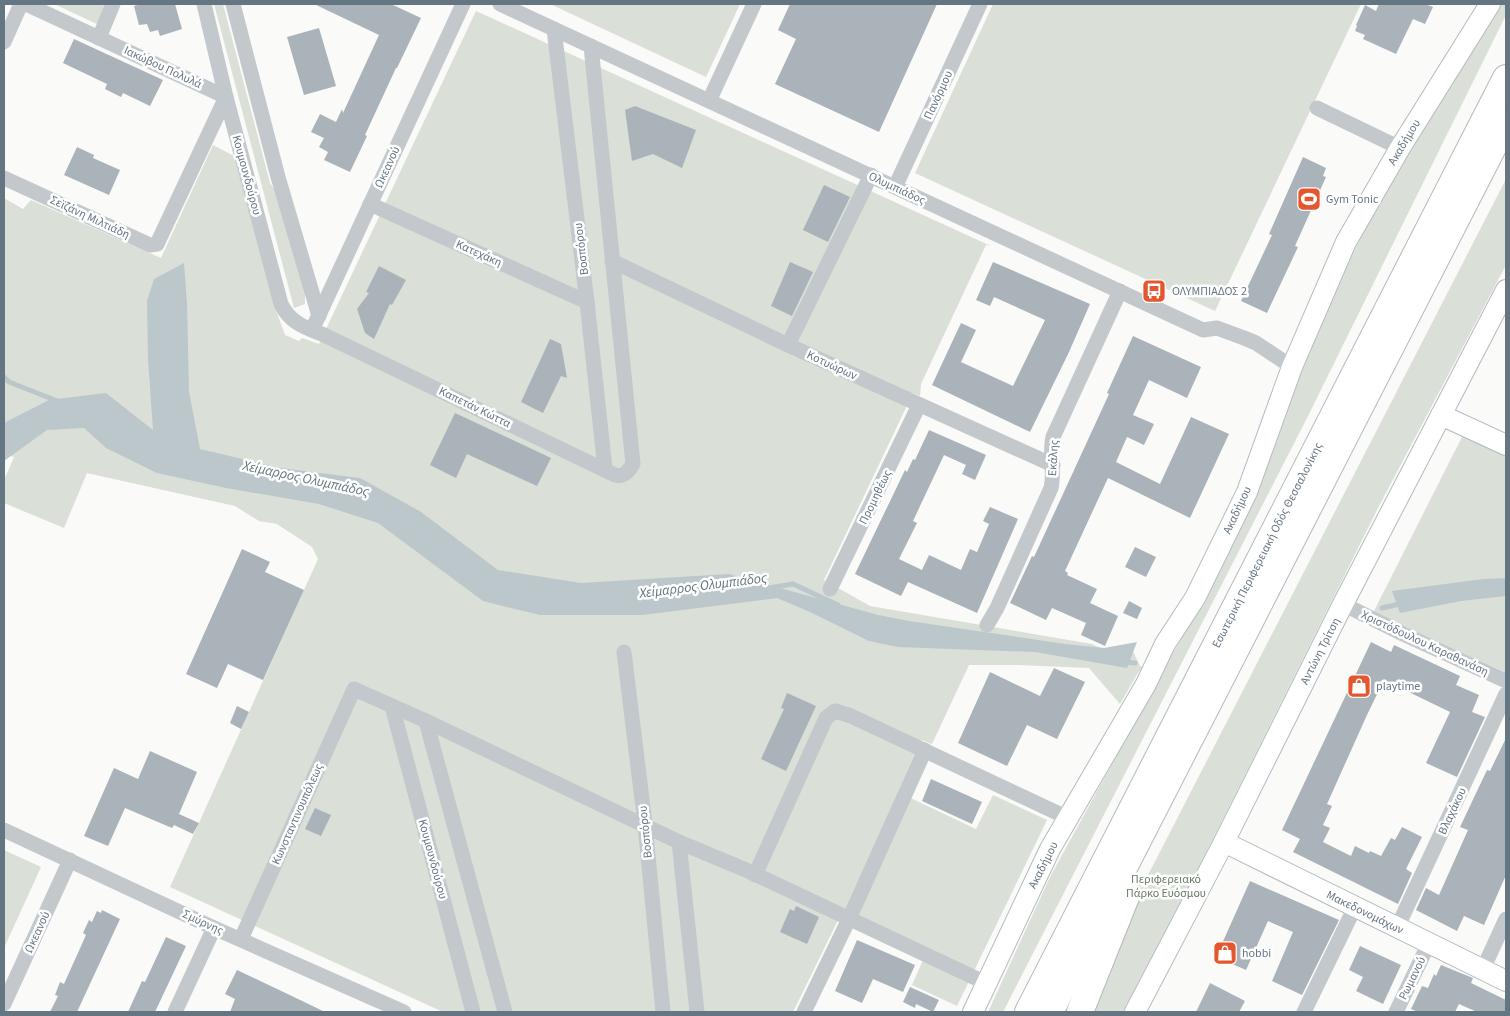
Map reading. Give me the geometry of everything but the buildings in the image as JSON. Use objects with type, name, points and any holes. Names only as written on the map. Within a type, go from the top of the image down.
[{"type":"highway","name":"Εσωτερική Περιφερειακή Οδός Θεσσαλονίκης","points":[[1028,1012],[1506,78]]},
{"type":"highway","name":"Εσωτερική Περιφερειακή Οδός Θεσσαλονίκης","points":[[1050,1012],[1506,122]]},
{"type":"highway","points":[[1080,1012],[1129,890],[1181,774],[1181,756]]},
{"type":"street","points":[[4,42],[21,4]]},
{"type":"street","name":"Ιακώβου Πολυλά","points":[[26,4],[226,97]]},
{"type":"street","points":[[99,38],[113,4]]},
{"type":"street","name":"Κουμουνδούρου","points":[[204,4],[226,97],[281,304],[292,320],[316,323]]},
{"type":"street","points":[[233,4],[316,323]]},
{"type":"street","name":"Ωκεανού","points":[[316,323],[463,4]]},
{"type":"street","name":"Ολυμπιάδος","points":[[500,4],[1202,330],[1217,328],[1256,343],[1292,367]]},
{"type":"street","points":[[709,101],[754,4]]},
{"type":"street","name":"Πανόρμου","points":[[895,187],[980,4]]},
{"type":"street","name":"Ακαδήμου","points":[[972,1012],[1040,869],[1146,684],[1165,644],[1195,598],[1247,492],[1292,367],[1346,242],[1400,148],[1490,4]]},
{"type":"street","name":"Βοσπόρου","points":[[554,29],[605,469]]},
{"type":"street","points":[[591,46],[612,261]]},
{"type":"street","name":"Σεϊζάνη Μιλτιάδη","points":[[4,178],[150,245],[157,244],[226,97]]},
{"type":"street","points":[[1317,108],[1400,148]]},
{"type":"street","points":[[788,345],[870,176]]},
{"type":"street","name":"Κατεχάκη","points":[[370,204],[587,302]]},
{"type":"street","name":"Καπετάν Κώττα","points":[[316,323],[615,475],[621,475],[627,473],[633,464],[612,261]]},
{"type":"street","name":"Κοτυώρων","points":[[612,261],[788,345],[1053,465]]},
{"type":"street","name":"Αντώνη Τρίτση","points":[[1135,1012],[1506,290]]},
{"type":"street","name":"Εκάλης","points":[[987,626],[1051,488],[1053,465],[1051,445],[1053,437],[1120,291]]},
{"type":"street","name":"Προμηθέως","points":[[830,589],[919,405]]},
{"type":"street","points":[[1441,416],[1506,445]]},
{"type":"street","name":"Χριστόδουλου Καραθανάση","points":[[1343,604],[1506,681]]},
{"type":"street","name":"Βοσπόρου","points":[[624,652],[645,824],[663,1012]]},
{"type":"street","name":"Κωνσταντινουπόλεως","points":[[241,939],[354,690],[392,706]]},
{"type":"street","name":"Βλαχάκου","points":[[1397,928],[1506,694]]},
{"type":"street","points":[[392,706],[645,824],[679,842],[755,875],[986,983]]},
{"type":"street","name":"Κουμουνδούρου","points":[[392,706],[473,1012]]},
{"type":"street","points":[[755,875],[826,718],[835,711],[851,716],[1068,818]]},
{"type":"street","points":[[426,721],[505,1012]]},
{"type":"street","points":[[804,1012],[849,919],[925,750]]},
{"type":"street","name":"Σμύρνης","points":[[4,830],[214,928],[404,1012]]},
{"type":"street","points":[[679,842],[697,1012]]},
{"type":"street","name":"Μακεδονομάχων","points":[[1224,842],[1506,981]]},
{"type":"street","name":"Ωκεανού","points":[[4,1004],[70,860]]},
{"type":"street","points":[[1304,1012],[1354,907]]},
{"type":"street","points":[[1483,970],[1506,919]]},
{"type":"street","points":[[176,1012],[214,928]]},
{"type":"street","name":"Ρωμανού","points":[[1396,1012],[1429,943]]},
{"type":"green space","points":[[54,4],[101,4],[107,7],[99,25]]},
{"type":"green space","points":[[214,4],[223,4],[270,183],[276,192],[305,292],[305,304],[294,308]]},
{"type":"green space","points":[[550,4],[740,4],[706,77]]},
{"type":"green space","points":[[993,4],[1361,4],[1215,311],[915,173]]},
{"type":"green space","points":[[1496,4],[1506,4],[1506,15],[1307,418],[1003,1012],[988,1012],[1051,875],[1182,637],[1240,520],[1291,389],[1334,291],[1364,231]]},
{"type":"green space","points":[[476,11],[991,246],[986,245],[921,384],[920,396],[913,393],[824,580],[870,606],[1092,644],[1101,648],[1133,651],[1142,667],[1142,671],[1139,671],[1120,704],[1089,668],[969,665],[932,744],[921,740],[898,792],[976,829],[993,795],[1047,820],[957,1006],[912,985],[928,949],[844,908],[793,1012],[443,1012],[170,887],[318,559],[312,547],[277,524],[259,521],[235,506],[87,473],[64,528],[4,503],[4,480],[14,457],[4,454],[4,198],[23,209],[31,200],[161,258],[213,145],[234,156],[274,305],[285,335],[299,341],[302,338],[319,344]]},
{"type":"green space","name":"Περιφερειακό Πάρκο Ευόσμου","points":[[1506,179],[1506,265],[1378,508],[1127,1012],[1085,1012],[1146,879]]},
{"type":"green space","points":[[1463,435],[1506,456],[1505,672],[1373,613]]},
{"type":"green space","points":[[4,850],[41,867],[4,948]]},
{"type":"water","points":[[184,263],[189,392],[200,449],[280,468],[360,478],[421,512],[498,570],[581,583],[729,574],[878,615],[909,621],[1104,648],[1137,642],[1127,668],[1035,652],[898,647],[869,641],[777,598],[642,615],[540,615],[483,601],[378,523],[319,504],[226,488],[157,473],[106,448],[84,428],[47,430],[4,461],[4,423],[49,400],[106,393],[153,430],[148,359],[147,301],[154,279]]},
{"type":"water","points":[[1506,578],[1506,596],[1461,601],[1400,613],[1392,591],[1483,579]]},
{"type":"waterway","points":[[4,377],[9,382],[60,402]]},
{"type":"waterway","name":"Χείμαρρος Ολυμπιάδος","points":[[769,588],[793,584],[838,605]]},
{"type":"waterway","name":"Χείμαρρος Ολυμπιάδος","points":[[1382,608],[1404,603]]},
{"type":"waterway","name":"Χείμαρρος Ολυμπιάδος","points":[[1125,662],[1135,663]]},
{"type":"place","name":"Gym Tonic","points":[[1309,199]]},
{"type":"place","name":"ΟΛΥΜΠΙΑΔΟΣ 2","points":[[1154,291]]},
{"type":"place","name":"playtime","points":[[1359,686]]},
{"type":"place","name":"hobbi","points":[[1225,953]]}]
